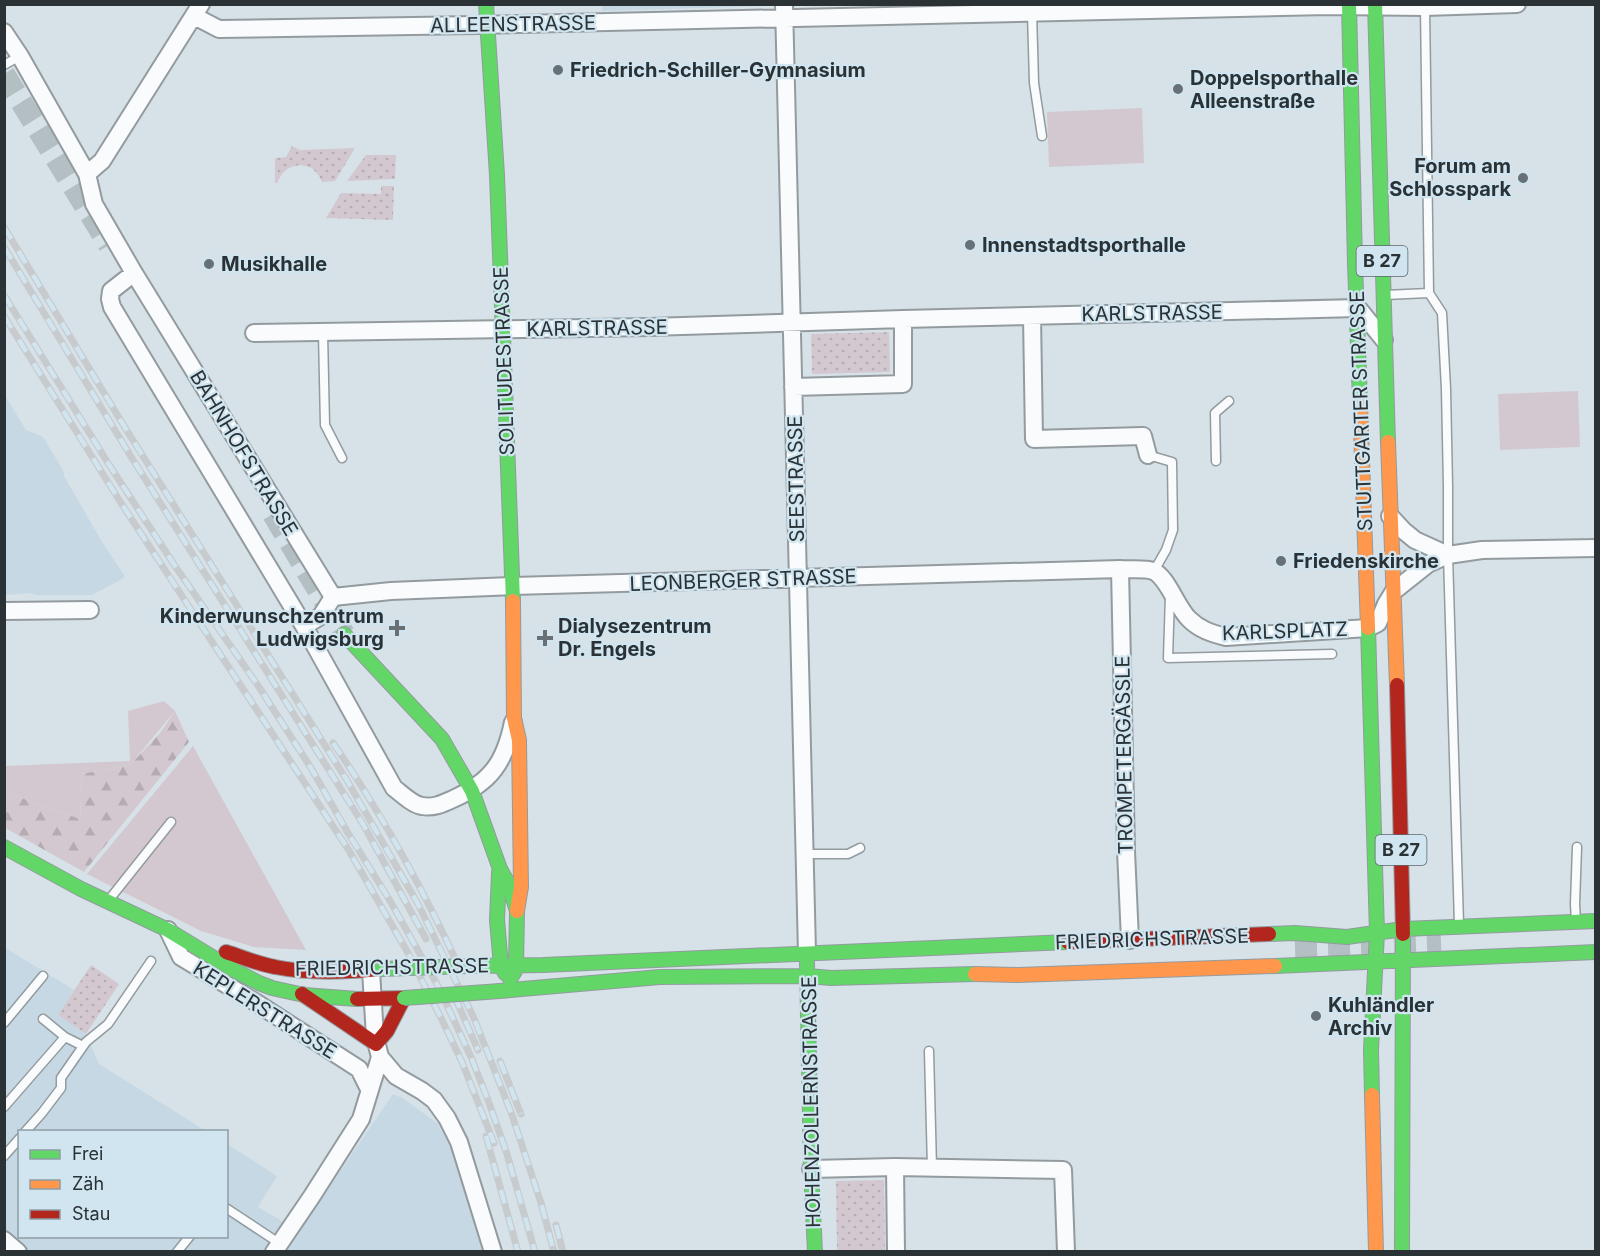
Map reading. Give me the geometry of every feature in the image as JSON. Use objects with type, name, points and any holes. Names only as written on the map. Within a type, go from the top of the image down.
[{"type":"main road","name":"SOLITUDESTRASSE","points":[[486,4],[497,175],[513,586],[514,718],[519,740],[520,887],[518,911]]},
{"type":"main road","name":"STUTTGARTER STRASSE","points":[[1349,5],[1377,933],[1371,1050],[1376,1251]]},
{"type":"main road","name":"STUTTGARTER STRASSE","points":[[1375,6],[1375,286],[1384,341],[1400,771],[1403,929],[1402,1251]]},
{"type":"main road","points":[[344,634],[442,739],[472,791],[518,911],[514,972]]},
{"type":"main road","points":[[4,847],[80,889],[168,930]]},
{"type":"main road","points":[[500,869],[497,920],[501,966]]},
{"type":"main road","points":[[469,966],[497,920]]},
{"type":"main road","points":[[1377,933],[1403,929],[1596,921]]},
{"type":"main road","name":"FRIEDRICHSTRASSE","points":[[168,930],[256,963],[280,968],[305,971],[501,966],[505,973],[807,952],[1295,933],[1336,936],[1377,933]]},
{"type":"main road","name":"FRIEDRICHSTRASSE","points":[[168,930],[272,988],[303,994],[373,999],[500,992],[660,977],[808,976],[831,978],[949,974],[1018,975],[1375,963]]},
{"type":"main road","name":"FRIEDRICHSTRASSE","points":[[927,948],[954,954],[1052,956]]},
{"type":"main road","name":"HOHENZOLLERNSTRASSE","points":[[807,952],[811,1169],[815,1251]]},
{"type":"main road","points":[[1375,963],[1596,952]]},
{"type":"main road","name":"FRIEDRICHSTRASSE","points":[[949,974],[968,967],[1032,961]]},
{"type":"main road","name":"FRIEDRICHSTRASSE","points":[[514,972],[529,989]]},
{"type":"main road","name":"FRIEDRICHSTRASSE","points":[[500,992],[514,972]]},
{"type":"main road","points":[[303,994],[378,1050],[404,998]]},
{"type":"street","name":"ALLEENSTRASSE","points":[[197,10],[219,29],[487,25],[785,11],[1032,12],[1102,7],[1349,5],[1425,7],[1516,4]]},
{"type":"street","points":[[87,174],[102,162],[197,10]]},
{"type":"street","name":"SEESTRASSE","points":[[785,11],[807,952]]},
{"type":"street","name":"BAHNHOFSTRASSE","points":[[4,32],[87,174],[94,204],[134,273],[333,597]]},
{"type":"street","name":"BAHNHOFSTRASSE","points":[[134,273],[111,291],[112,307],[304,626],[394,788],[419,806],[438,806],[472,791]]},
{"type":"street","points":[[1358,308],[1384,341]]},
{"type":"street","name":"KARLSTRASSE","points":[[254,333],[503,330],[1358,308]]},
{"type":"street","points":[[1032,316],[1034,439],[1143,436],[1148,454]]},
{"type":"street","points":[[794,387],[903,384],[903,319]]},
{"type":"street","points":[[1390,516],[1415,540],[1448,555]]},
{"type":"street","points":[[1368,628],[1378,623],[1394,591],[1428,564],[1448,555],[1482,550],[1596,548]]},
{"type":"street","points":[[1366,565],[1380,585],[1394,591]]},
{"type":"street","name":"LEONBERGER STRASSE","points":[[333,597],[391,591],[513,586],[1120,569],[1154,571]]},
{"type":"street","name":"TROMPETERGÄSSLE","points":[[1120,569],[1130,940]]},
{"type":"street","name":"KARLSPLATZ","points":[[1154,571],[1164,579],[1187,618],[1205,632],[1226,637],[1368,628]]},
{"type":"street","points":[[304,626],[321,616],[333,597]]},
{"type":"street","points":[[4,610],[90,610]]},
{"type":"street","name":"STUTTGARTER STRASSE","points":[[1368,628],[1384,639],[1396,663]]},
{"type":"street","name":"SOLITUDESTRASSE","points":[[472,791],[499,763],[510,738],[514,718]]},
{"type":"street","name":"KEPLERSTRASSE","points":[[168,930],[181,957],[359,1069],[369,1089]]},
{"type":"street","points":[[277,1247],[361,1119],[378,1050],[373,999],[376,970]]},
{"type":"street","points":[[378,1050],[388,1068],[396,1076],[422,1091],[443,1110],[459,1142],[469,1170],[493,1251]]},
{"type":"street","points":[[811,1169],[895,1167],[1063,1170],[1066,1251]]},
{"type":"street","points":[[895,1167],[896,1251]]},
{"type":"street","points":[[4,1240],[18,1251]]},
{"type":"lane","points":[[1425,7],[1429,292],[1442,314],[1460,927]]},
{"type":"lane","points":[[1032,12],[1034,83],[1042,136]]},
{"type":"lane","points":[[4,65],[20,56]]},
{"type":"lane","points":[[1355,263],[1375,286],[1429,292]]},
{"type":"lane","points":[[323,333],[325,425],[342,458]]},
{"type":"lane","points":[[1216,461],[1215,413],[1229,401]]},
{"type":"lane","points":[[1148,454],[1172,462],[1173,530],[1166,550],[1154,571]]},
{"type":"lane","points":[[1170,592],[1168,658],[1332,654]]},
{"type":"lane","points":[[107,902],[171,822]]},
{"type":"lane","points":[[1576,922],[1577,847]]},
{"type":"lane","points":[[804,854],[848,854],[860,848]]},
{"type":"lane","points":[[26,1130],[61,1088],[61,1078],[83,1046],[108,1024],[151,961]]},
{"type":"lane","points":[[4,1023],[43,976]]},
{"type":"lane","points":[[42,1019],[65,1037],[83,1046]]},
{"type":"lane","points":[[4,1107],[65,1037]]},
{"type":"lane","points":[[929,1051],[932,1169]]},
{"type":"lane","points":[[4,1156],[18,1140]]},
{"type":"lane","points":[[228,1210],[277,1247]]},
{"type":"lane","points":[[177,1251],[188,1238]]},
{"type":"shaded area","points":[[602,4],[765,5],[602,11]]},
{"type":"shaded area","points":[[4,394],[26,430],[43,437],[124,578],[92,595],[36,595],[30,593],[5,595]]},
{"type":"shaded area","points":[[4,947],[74,990],[58,1015],[86,1034],[99,1064],[204,1130],[18,1130],[18,1238],[228,1238],[228,1145],[277,1176],[258,1207],[299,1231],[393,1094],[404,1099],[437,1123],[451,1148],[485,1251],[5,1251]]},
{"type":"green space","points":[[1142,108],[1144,163],[1049,167],[1047,112]]},
{"type":"green space","points":[[292,146],[300,150],[355,148],[335,181],[322,182],[312,169],[299,165],[286,170],[275,183],[275,158],[286,157]]},
{"type":"green space","points":[[366,155],[396,155],[395,179],[347,181]]},
{"type":"green space","points":[[381,186],[394,186],[393,220],[326,218],[341,193],[381,194]]},
{"type":"green space","points":[[889,332],[890,372],[812,374],[811,334]]},
{"type":"green space","points":[[1578,391],[1580,447],[1500,450],[1498,394]]},
{"type":"green space","points":[[164,701],[175,711],[131,764],[82,774],[80,819],[5,792],[4,766],[130,761],[128,711]]},
{"type":"green space","points":[[175,711],[189,742],[84,872],[5,828],[5,792],[80,819],[82,774],[131,764],[160,733]]},
{"type":"green space","points":[[193,746],[306,950],[254,947],[201,931],[87,874]]},
{"type":"green space","points":[[91,965],[119,984],[86,1034],[58,1015]]},
{"type":"green space","points":[[884,1180],[885,1251],[837,1251],[836,1181]]},
{"type":"tunnel","points":[[4,74],[109,245]]},
{"type":"tunnel","points":[[273,514],[344,634]]},
{"type":"tunnel","points":[[1295,948],[1441,943]]},
{"type":"railway","points":[[4,227],[124,426],[348,782],[418,904],[473,1016],[487,1051],[512,1115],[541,1203],[554,1252]]},
{"type":"railway","points":[[4,247],[130,455],[363,824],[426,939]]},
{"type":"railway","points":[[4,295],[108,463],[311,768],[438,986],[488,1100],[507,1154],[535,1252]]},
{"type":"railway","points":[[4,316],[121,503],[348,849],[408,953],[442,1020],[462,1062],[494,1143]]},
{"type":"railway","points":[[333,743],[401,852],[459,967]]},
{"type":"railway","points":[[454,995],[478,1050]]},
{"type":"railway","points":[[500,1061],[521,1114]]},
{"type":"railway","points":[[486,1136],[518,1252]]},
{"type":"railway","points":[[556,1225],[563,1252]]},
{"type":"traffic: fast","points":[[486,4],[497,175],[513,601]]},
{"type":"traffic: fast","points":[[1349,4],[1360,402]]},
{"type":"traffic: fast","points":[[1375,4],[1388,442]]},
{"type":"traffic: fast","points":[[1368,628],[1377,933],[1371,1050],[1372,1095]]},
{"type":"traffic: fast","points":[[344,634],[442,739],[472,791],[517,911],[516,966],[510,979]]},
{"type":"traffic: fast","points":[[4,847],[81,889],[168,930],[259,983],[304,995],[357,999]]},
{"type":"traffic: fast","points":[[499,873],[497,920],[501,966],[510,977]]},
{"type":"traffic: fast","points":[[1269,934],[1295,933],[1347,937],[1403,929],[1596,921]]},
{"type":"traffic: fast","points":[[1402,1252],[1403,934]]},
{"type":"traffic: fast","points":[[469,966],[543,965],[1068,942]]},
{"type":"traffic: fast","points":[[1275,966],[1596,952]]},
{"type":"traffic: fast","points":[[807,963],[815,1252]]},
{"type":"traffic: fast","points":[[381,969],[469,966]]},
{"type":"traffic: fast","points":[[500,991],[660,977],[808,976],[831,978],[975,974]]},
{"type":"traffic: fast","points":[[404,998],[500,991]]},
{"type":"traffic: slow","points":[[1360,402],[1368,628]]},
{"type":"traffic: slow","points":[[1388,442],[1397,685]]},
{"type":"traffic: slow","points":[[513,601],[514,718],[519,740],[521,887],[517,911]]},
{"type":"traffic: slow","points":[[975,974],[1018,975],[1275,966]]},
{"type":"traffic: slow","points":[[1372,1095],[1376,1252]]},
{"type":"traffic: jam","points":[[1397,685],[1403,934]]},
{"type":"traffic: jam","points":[[1068,942],[1269,934]]},
{"type":"traffic: jam","points":[[226,952],[269,966],[301,971],[341,972],[381,969]]},
{"type":"traffic: jam","points":[[302,994],[376,1044],[387,1031],[404,998],[357,999]]},
{"type":"place","name":"Friedrich-Schiller-Gymnasium","points":[[558,70]]},
{"type":"place","name":"Doppelsporthalle Alleenstraße","points":[[1178,89]]},
{"type":"place","name":"Forum am Schlosspark","points":[[1523,178]]},
{"type":"place","name":"Innenstadtsporthalle","points":[[970,245]]},
{"type":"place","name":"Musikhalle","points":[[209,264]]},
{"type":"place","name":"Friedenskirche","points":[[1281,561]]},
{"type":"place","name":"Kinderwunschzentrum Ludwigsburg","points":[[397,628]]},
{"type":"place","name":"Dialysezentrum Dr. Engels","points":[[545,638]]},
{"type":"place","name":"Kuhländler Archiv","points":[[1316,1016]]}]
